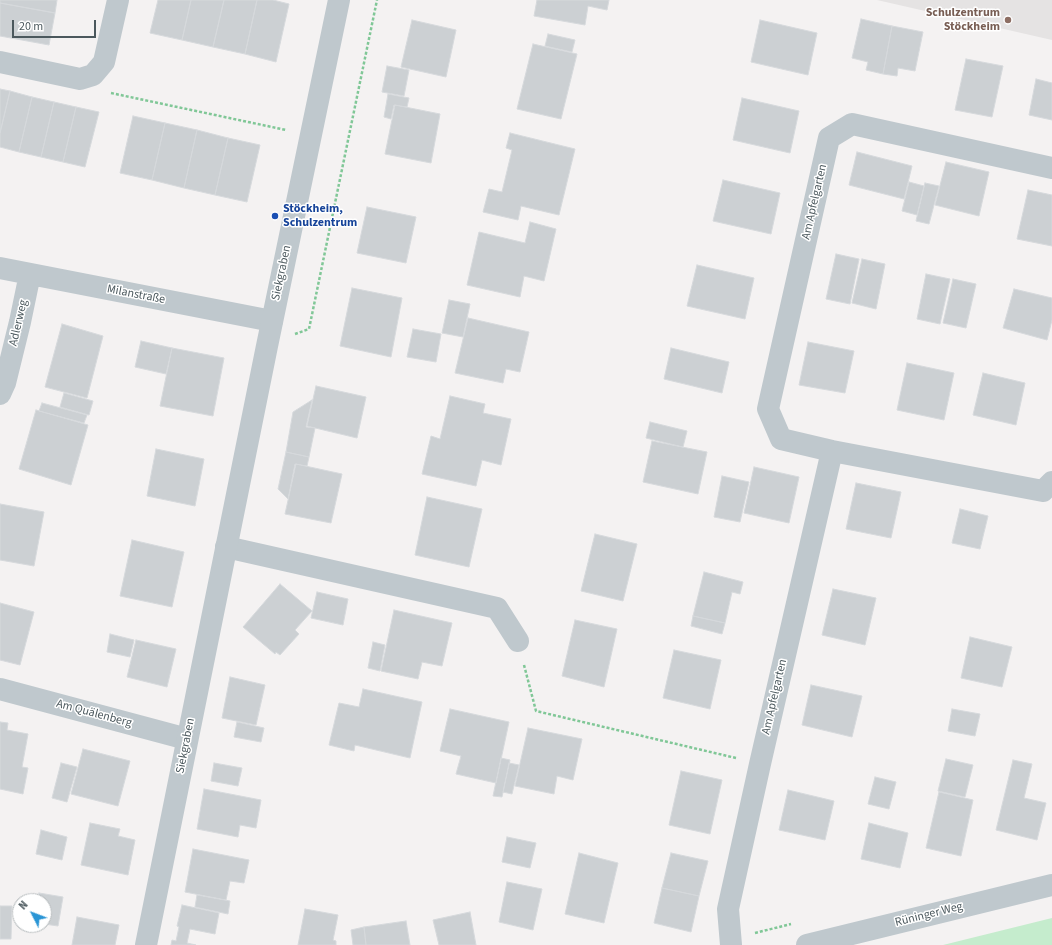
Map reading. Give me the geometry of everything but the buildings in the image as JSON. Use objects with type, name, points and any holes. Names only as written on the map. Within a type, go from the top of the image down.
[{"type":"street","points":[[0,62],[80,79],[94,75],[104,62],[118,0]]},
{"type":"street","name":"Siekgraben","points":[[146,945],[272,321],[339,0]]},
{"type":"street","name":"Am Apfelgarten","points":[[1052,168],[852,124],[829,138],[768,408],[781,439],[832,451],[1043,491],[1052,482]]},
{"type":"street","name":"Milanstraße","points":[[0,268],[272,321]]},
{"type":"street","name":"Adlerweg","points":[[0,394],[5,383],[30,274]]},
{"type":"street","name":"Am Apfelgarten","points":[[731,945],[728,910],[832,451]]},
{"type":"street","points":[[226,547],[497,608],[518,641]]},
{"type":"street","name":"Am Quälenberg","points":[[0,689],[187,739]]},
{"type":"street","name":"Rüninger Weg","points":[[806,945],[1052,885]]},
{"type":"path","points":[[267,346],[309,329],[377,0]]},
{"type":"path","points":[[94,75],[109,92],[311,135]]},
{"type":"path","points":[[518,641],[536,711],[760,764]]},
{"type":"shaded area","name":"Schulzentrum Stöckheim","points":[[877,0],[1052,0],[1052,40]]},
{"type":"green space","points":[[1052,918],[1052,945],[943,945]]},
{"type":"place","name":"Schulzentrum Stöckheim","points":[[1008,20]]},
{"type":"place","name":"Stöckheim, Schulzentrum","points":[[275,216]]}]
